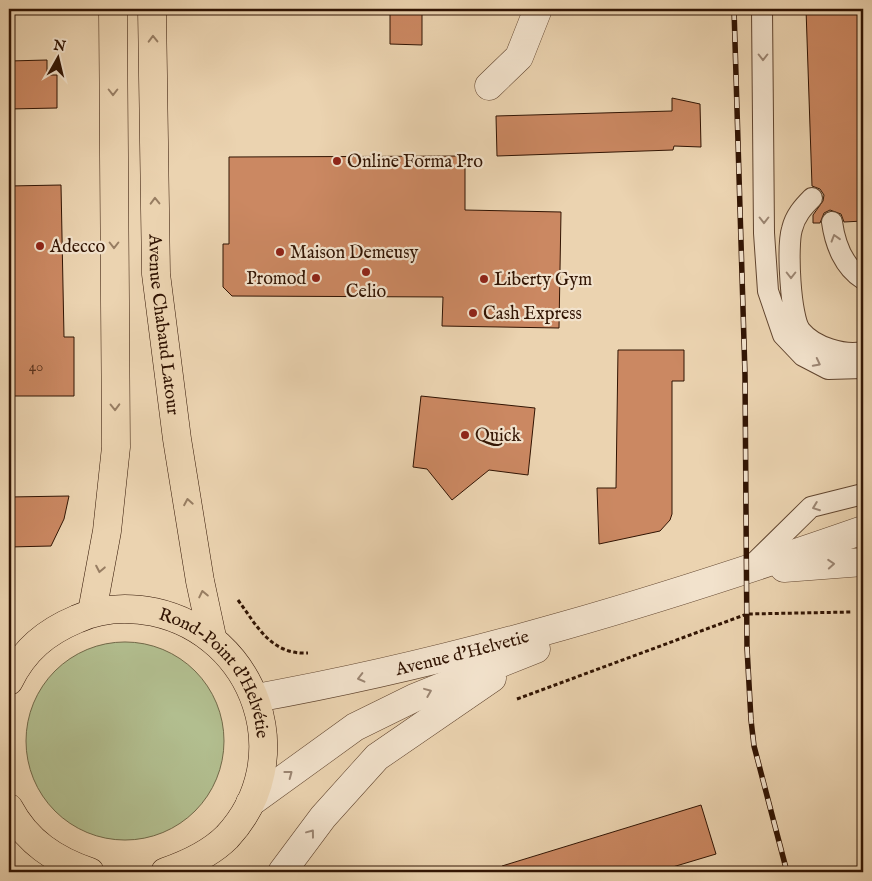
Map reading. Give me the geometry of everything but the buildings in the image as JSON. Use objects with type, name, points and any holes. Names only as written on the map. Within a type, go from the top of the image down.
[{"type":"main road","points":[[92,612],[107,531],[116,447],[113,9]]},
{"type":"main road","name":"Avenue Chabaud Latour","points":[[152,9],[156,274],[177,439],[200,581],[212,637]]},
{"type":"main road","name":"Rond-Point d'Helvétie","points":[[9,680],[17,664],[30,649],[54,628],[92,612],[134,608],[176,616],[212,637],[238,665],[256,698],[263,733],[261,769],[250,803],[227,837],[194,867],[165,872]]},
{"type":"main road","points":[[9,808],[15,820],[36,844],[65,867],[90,872]]},
{"type":"street","points":[[489,86],[520,57],[538,9]]},
{"type":"street","name":"Avenue d'Helvetie","points":[[256,698],[345,682],[561,628],[747,570],[863,530]]},
{"type":"street","name":"Avenue d'Helvetie","points":[[747,570],[863,562]]},
{"type":"street","name":"Avenue d'Helvetie","points":[[250,803],[354,727],[414,698],[666,595]]},
{"type":"street","name":"Avenue d'Helvetie","points":[[282,872],[323,817],[377,758],[530,651]]},
{"type":"lane","points":[[762,9],[764,233],[768,291],[783,335],[803,356],[828,369],[863,368]]},
{"type":"lane","points":[[812,198],[800,209],[791,230],[791,304],[800,331],[820,346],[853,354],[863,352]]},
{"type":"lane","points":[[832,222],[834,237],[847,264],[863,279]]},
{"type":"lane","points":[[747,570],[811,507],[863,494]]},
{"type":"path","points":[[233,593],[268,642],[299,654],[318,653]]},
{"type":"path","points":[[514,700],[747,614],[852,612]]},
{"type":"green space","points":[[125,642],[144,644],[163,650],[180,659],[195,671],[207,686],[216,703],[222,722],[224,741],[222,760],[216,779],[207,796],[195,811],[180,823],[163,832],[144,838],[125,840],[106,838],[87,832],[70,823],[55,811],[43,796],[34,779],[28,760],[26,741],[28,722],[34,703],[43,686],[55,671],[70,659],[87,650],[106,644]]},
{"type":"railway","points":[[734,9],[745,375],[747,648],[751,720],[754,746],[787,872]]},
{"type":"place","name":"Online Forma Pro","points":[[337,161]]},
{"type":"place","name":"Adecco","points":[[40,246]]},
{"type":"place","name":"Maison Demeusy","points":[[280,252]]},
{"type":"place","name":"Celio","points":[[366,272]]},
{"type":"place","name":"Promod","points":[[316,278]]},
{"type":"place","name":"Liberty Gym","points":[[484,279]]},
{"type":"place","name":"Cash Express","points":[[473,313]]},
{"type":"place","name":"Quick","points":[[465,435]]}]
